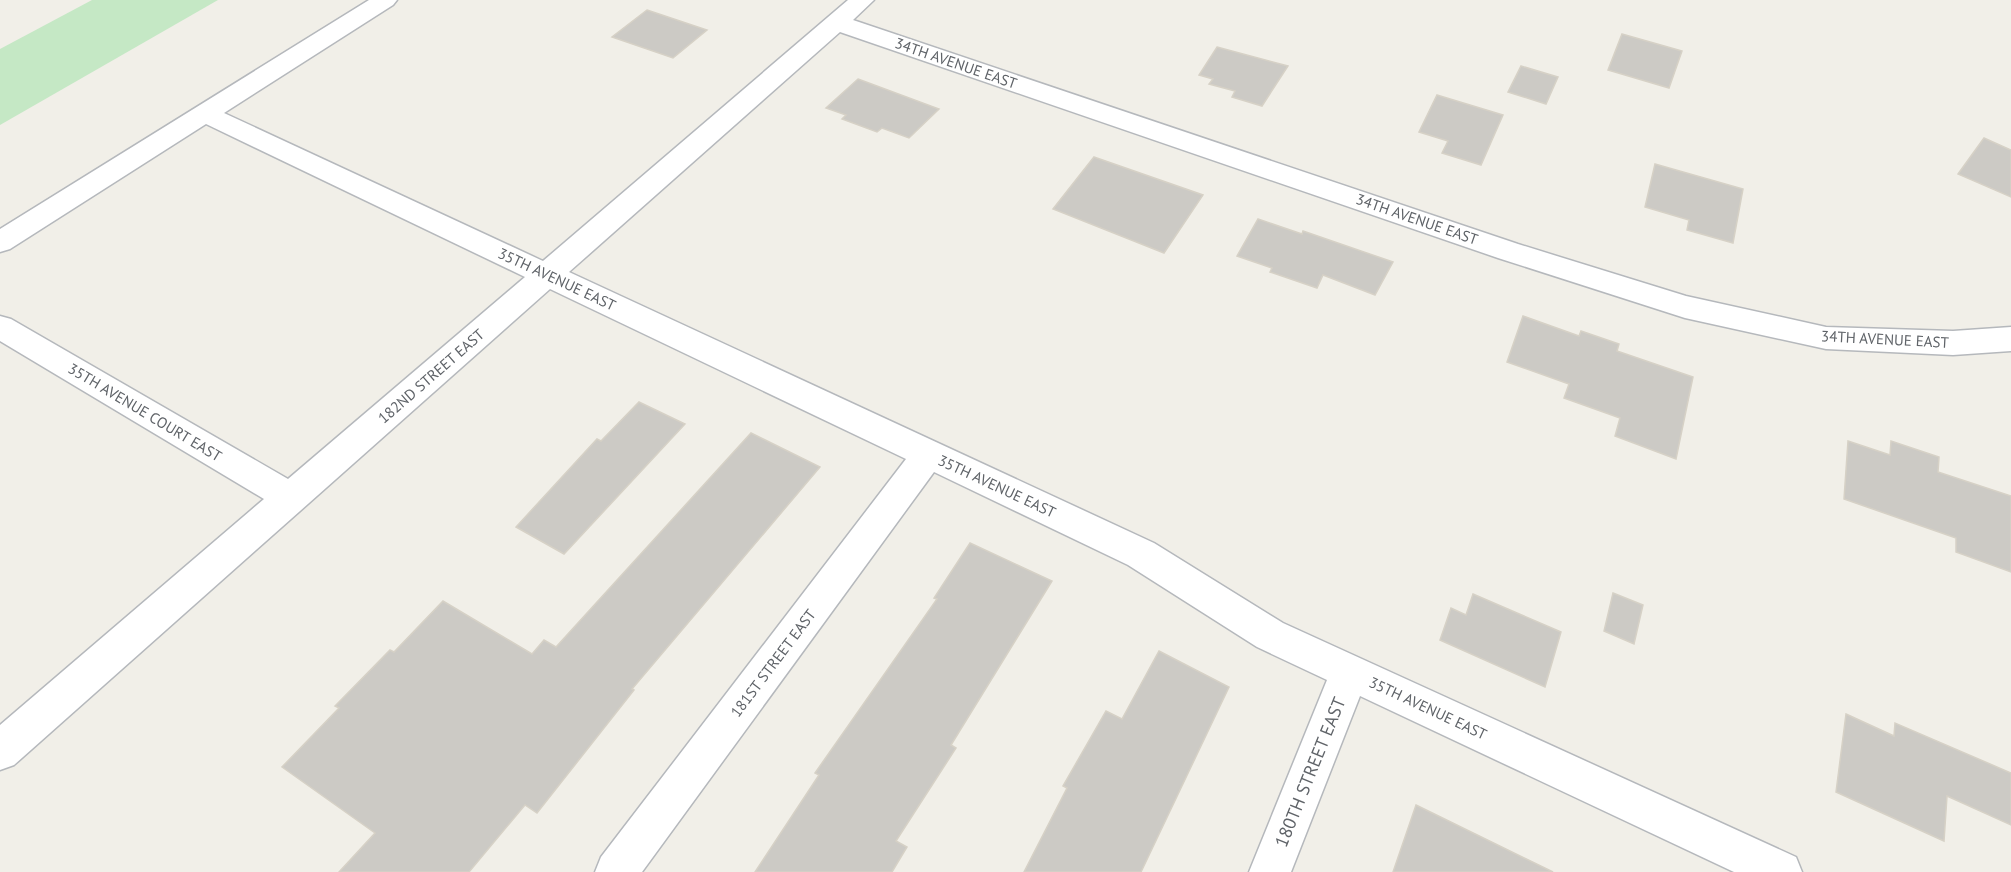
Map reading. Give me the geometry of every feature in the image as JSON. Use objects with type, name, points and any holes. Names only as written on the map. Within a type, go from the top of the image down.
[{"type":"street","points":[[0,242],[385,0]]},
{"type":"street","name":"182ND STREET EAST","points":[[0,751],[862,0]]},
{"type":"street","name":"34TH AVENUE EAST","points":[[837,23],[1508,250],[1685,307],[1826,338],[1953,343],[2011,339]]},
{"type":"street","name":"35TH AVENUE EAST","points":[[205,114],[1141,554],[1270,635],[1782,872]]},
{"type":"street","name":"35TH AVENUE COURT EAST","points":[[0,327],[291,498]]},
{"type":"street","name":"181ST STREET EAST","points":[[616,872],[929,454]]},
{"type":"street","name":"180TH STREET EAST","points":[[1270,872],[1350,672]]},
{"type":"green space","points":[[92,0],[218,0],[0,125],[0,49]]},
{"type":"building","points":[[647,10],[707,30],[673,58],[612,37]]},
{"type":"building","points":[[1622,34],[1682,51],[1669,88],[1608,70]]},
{"type":"building","points":[[1217,47],[1288,66],[1262,106],[1232,97],[1235,91],[1209,84],[1213,79],[1199,75]]},
{"type":"building","points":[[1521,66],[1558,77],[1546,104],[1508,92]]},
{"type":"building","points":[[858,79],[939,109],[909,138],[882,128],[877,132],[842,119],[846,115],[826,108]]},
{"type":"building","points":[[1437,95],[1503,115],[1481,165],[1442,153],[1448,141],[1419,132]]},
{"type":"building","points":[[1984,138],[2011,150],[2011,197],[1958,174]]},
{"type":"building","points":[[1094,157],[1203,195],[1164,253],[1053,209]]},
{"type":"building","points":[[1655,164],[1743,189],[1733,243],[1687,230],[1689,220],[1645,207]]},
{"type":"building","points":[[1258,219],[1302,234],[1303,231],[1393,262],[1375,295],[1323,275],[1317,288],[1270,272],[1272,268],[1237,256]]},
{"type":"building","points":[[1523,316],[1579,336],[1581,331],[1619,344],[1617,351],[1693,377],[1676,459],[1615,436],[1620,418],[1564,398],[1569,384],[1507,362]]},
{"type":"building","points":[[639,402],[685,424],[564,554],[516,527],[597,439],[601,441]]},
{"type":"building","points":[[751,433],[820,467],[632,689],[634,690],[537,813],[525,805],[469,872],[339,872],[375,833],[282,767],[339,708],[335,706],[390,650],[394,652],[443,601],[532,654],[544,640],[556,647]]},
{"type":"building","points":[[1848,441],[1890,455],[1891,441],[1939,457],[1938,472],[2011,496],[2011,572],[1956,552],[1956,538],[1844,499]]},
{"type":"building","points":[[970,543],[1052,581],[951,745],[956,748],[896,841],[907,847],[892,872],[755,872],[819,775],[815,773],[937,599],[934,598]]},
{"type":"building","points":[[1613,593],[1643,605],[1634,644],[1604,631]]},
{"type":"building","points":[[1473,594],[1561,632],[1545,687],[1440,640],[1451,608],[1466,615]]},
{"type":"building","points":[[1159,651],[1229,687],[1141,872],[1024,872],[1067,788],[1063,786],[1106,711],[1122,719]]},
{"type":"building","points":[[1846,714],[1894,736],[1895,723],[2011,773],[2011,825],[1947,796],[1944,841],[1836,792]]},
{"type":"building","points":[[1416,805],[1553,872],[1393,872]]}]
